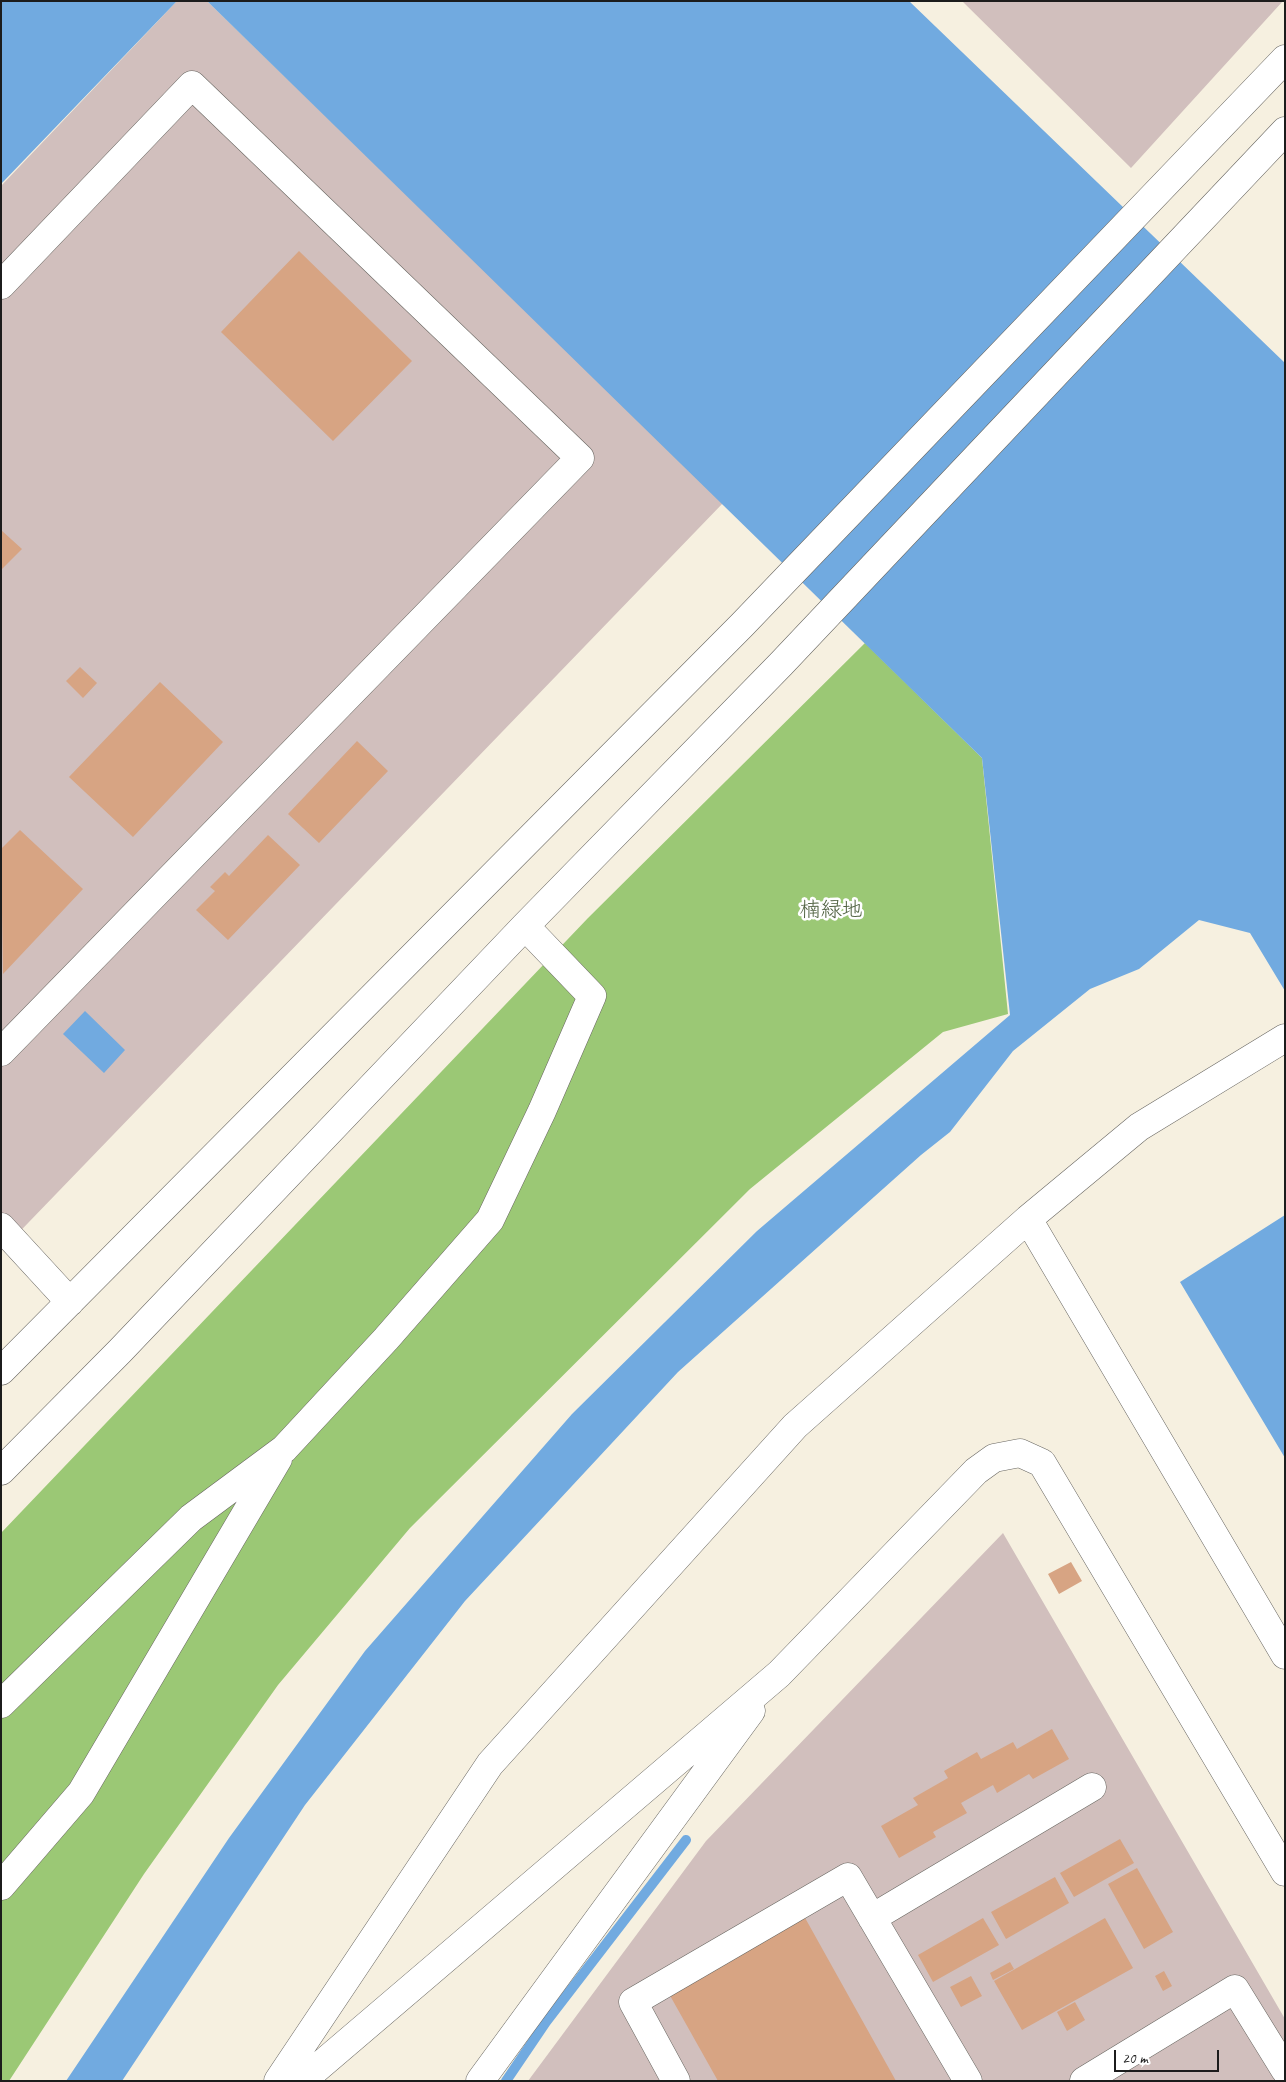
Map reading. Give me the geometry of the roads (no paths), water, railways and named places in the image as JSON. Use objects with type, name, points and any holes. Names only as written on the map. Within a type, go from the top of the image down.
[{"type":"street","points":[[1,1371],[742,625],[1285,59]]},
{"type":"street","points":[[1,285],[192,85],[580,458],[1,1052]]},
{"type":"street","points":[[1,1471],[120,1351],[525,926],[781,664],[1285,131]]},
{"type":"street","points":[[1,1704],[191,1518],[284,1449],[386,1339],[490,1220],[542,1111],[592,996],[525,926]]},
{"type":"street","points":[[278,2081],[490,1764],[796,1426],[1028,1219],[1139,1127],[1284,1038]]},
{"type":"street","points":[[1028,1219],[1285,1655]]},
{"type":"street","points":[[1,1227],[70,1302]]},
{"type":"street","points":[[1,1886],[81,1793],[284,1449]]},
{"type":"street","points":[[302,2081],[778,1674],[976,1471],[994,1458],[1020,1453],[1042,1464],[1285,1872]]},
{"type":"street","points":[[480,2081],[778,1674]]},
{"type":"street","points":[[872,1918],[1092,1787]]},
{"type":"street","points":[[676,2081],[634,2002],[848,1877],[968,2081]]},
{"type":"street","points":[[1084,2081],[1235,1989],[1285,2070]]},
{"type":"water","points":[[1,1],[177,1],[1,184]]},
{"type":"water","points":[[207,1],[909,1],[1285,363],[1285,991],[1250,933],[1199,920],[1139,969],[1090,989],[1013,1051],[950,1132],[921,1155],[678,1372],[465,1601],[305,1805],[122,2081],[66,2081],[229,1838],[365,1651],[572,1414],[757,1231],[1010,1015],[982,758]]},
{"type":"water","points":[[85,1011],[125,1050],[104,1073],[63,1034]]},
{"type":"water","points":[[1285,1215],[1285,1458],[1180,1282]]},
{"type":"waterway","points":[[506,2081],[546,2022],[686,1840]]},
{"type":"park label","name":"楠緑地","points":[[831,910]]}]
